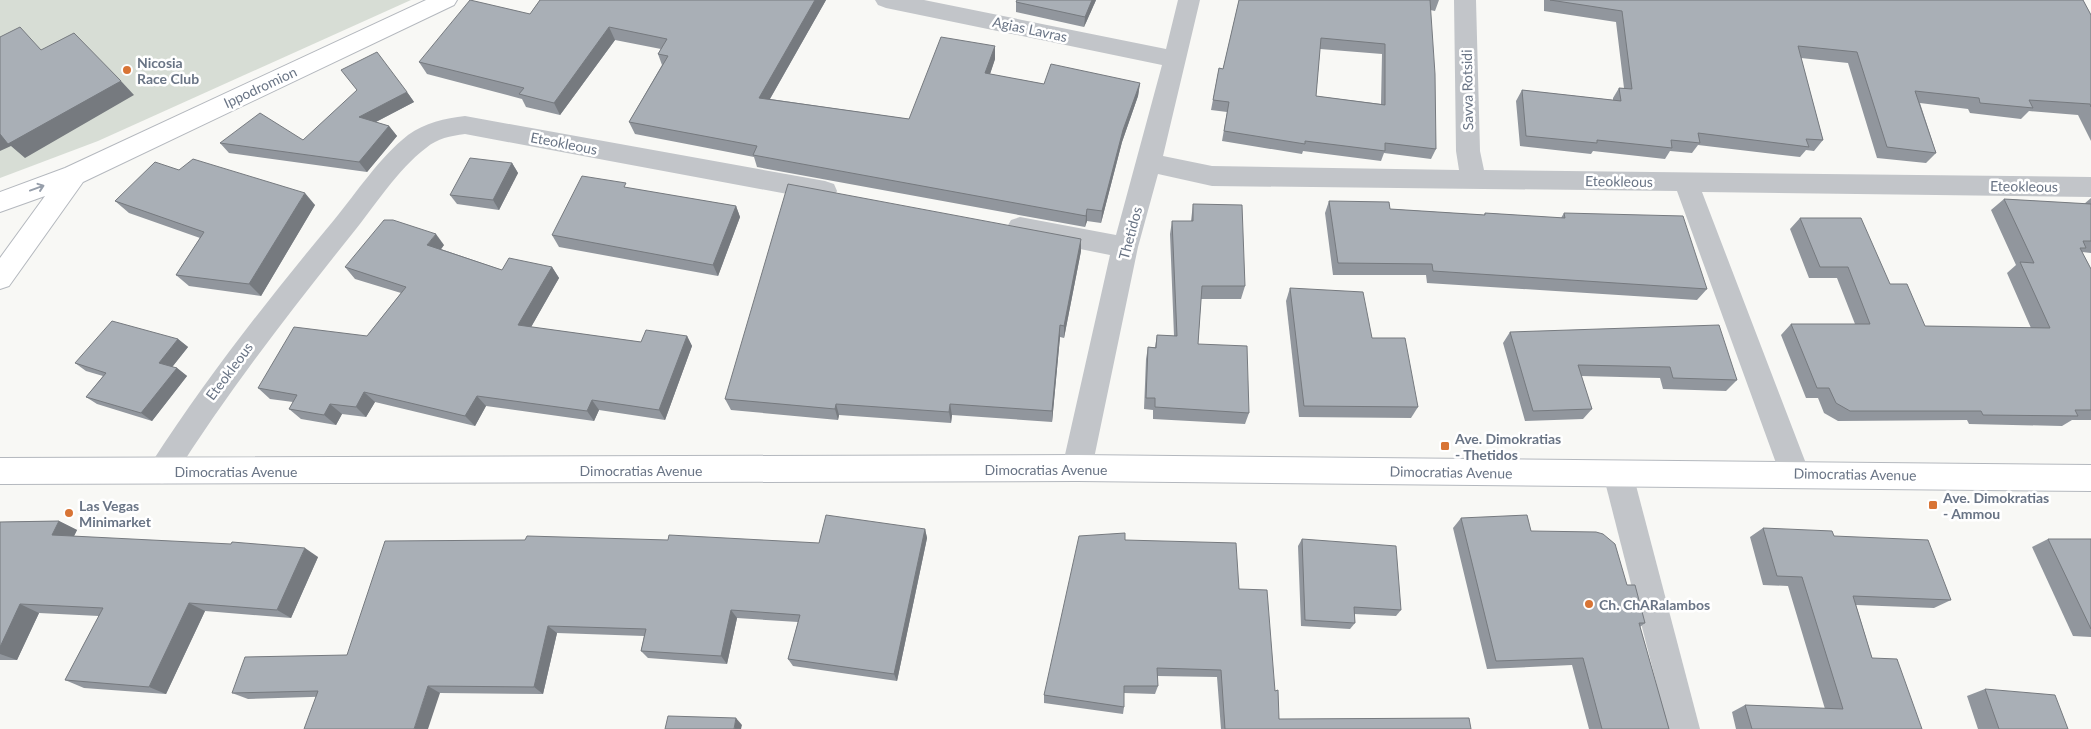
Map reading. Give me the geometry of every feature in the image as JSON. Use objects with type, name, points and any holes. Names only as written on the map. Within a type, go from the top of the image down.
[{"type":"main road","name":"Ippodromion","points":[[0,202],[74,175],[446,0]]},
{"type":"main road","name":"Ippodromion","points":[[0,278],[74,175]]},
{"type":"main road","name":"Dimocratias Avenue","points":[[0,471],[1077,468],[2091,478]]},
{"type":"street","name":"Agias Lavras","points":[[886,0],[1174,59]]},
{"type":"street","name":"Thetidos","points":[[1077,468],[1125,247],[1189,0]]},
{"type":"street","name":"Savva Rotsidi","points":[[1465,0],[1468,151],[1473,180]]},
{"type":"street","name":"Eteokleous","points":[[162,471],[228,371],[393,166],[414,142],[429,132],[449,126],[474,126],[852,196]]},
{"type":"street","name":"Eteokleous","points":[[1148,164],[1212,176],[2091,187]]},
{"type":"street","points":[[1686,182],[1795,474]]},
{"type":"street","points":[[999,223],[1125,247]]},
{"type":"street","points":[[1618,474],[1684,729]]},
{"type":"shaded area","name":"Nicosia Race Club","points":[[0,0],[411,0],[98,141],[0,178]]},
{"type":"building","points":[[470,0],[530,14],[540,0],[815,0],[759,98],[909,119],[941,37],[995,46],[985,73],[1044,84],[1051,64],[1140,83],[1123,130],[1102,211],[1087,209],[1086,216],[753,155],[757,146],[629,122],[668,56],[658,54],[667,39],[609,27],[554,103],[519,94],[524,88],[419,62]]},
{"type":"building","points":[[1017,0],[1092,0],[1085,17],[1016,2]]},
{"type":"building","points":[[1239,0],[1430,0],[1435,74],[1436,149],[1385,143],[1385,151],[1305,141],[1305,144],[1224,131],[1229,102],[1213,100],[1219,68],[1223,69]],"holes":[[[1321,38],[1385,44],[1385,105],[1316,96]]]},
{"type":"building","points":[[1550,0],[2083,0],[2091,15],[2091,107],[2090,104],[2029,100],[2033,108],[1980,103],[1979,98],[1915,91],[1936,153],[1887,147],[1857,52],[1798,46],[1823,140],[1806,139],[1809,147],[1698,133],[1700,143],[1671,140],[1672,148],[1597,140],[1597,143],[1526,136],[1522,90],[1621,101],[1619,88],[1632,89],[1622,11]]},
{"type":"building","points":[[20,27],[41,50],[74,33],[121,81],[8,144],[0,134],[0,37]]},
{"type":"building","points":[[377,52],[407,92],[359,117],[389,126],[359,162],[220,143],[260,113],[303,140],[357,90],[341,70]]},
{"type":"building","points":[[470,158],[512,163],[493,200],[450,195]]},
{"type":"building","points":[[193,159],[305,193],[249,284],[176,275],[204,232],[115,201],[155,162],[179,170]]},
{"type":"building","points":[[582,176],[626,183],[624,187],[736,206],[713,265],[552,235]]},
{"type":"building","points":[[788,184],[1081,239],[1064,326],[1060,325],[1052,411],[950,404],[949,412],[836,404],[835,409],[725,399]]},
{"type":"building","points":[[2004,199],[2091,204],[2091,241],[2083,241],[2086,248],[2080,248],[2091,269],[2091,410],[2075,410],[2078,416],[1983,415],[1981,411],[1850,411],[1836,403],[1829,388],[1817,388],[1791,324],[1870,324],[1848,267],[1820,267],[1800,218],[1861,218],[1890,284],[1907,284],[1925,326],[2050,328],[2020,262],[2034,263]]},
{"type":"building","points":[[1329,201],[1389,202],[1390,209],[1485,215],[1485,213],[1565,218],[1564,213],[1683,216],[1707,289],[1433,271],[1432,264],[1338,263]]},
{"type":"building","points":[[1193,204],[1242,205],[1245,286],[1202,286],[1198,344],[1247,346],[1249,413],[1155,407],[1155,398],[1146,398],[1148,347],[1156,348],[1157,335],[1177,336],[1172,221],[1193,221]]},
{"type":"building","points":[[384,220],[393,220],[436,234],[427,245],[502,270],[509,258],[552,267],[518,325],[641,342],[646,330],[687,336],[659,410],[592,400],[587,411],[477,396],[465,416],[364,392],[356,407],[330,404],[324,415],[289,409],[297,395],[258,388],[294,327],[367,336],[406,287],[345,267]]},
{"type":"building","points":[[1290,288],[1363,292],[1372,338],[1405,338],[1418,407],[1304,406]]},
{"type":"building","points":[[112,321],[178,339],[159,363],[177,368],[141,413],[86,397],[106,373],[75,363]]},
{"type":"building","points":[[1719,325],[1737,380],[1673,378],[1670,367],[1578,365],[1592,409],[1533,411],[1510,332]]},
{"type":"building","points":[[826,515],[925,529],[894,674],[788,659],[800,615],[731,610],[721,656],[641,651],[646,629],[548,626],[534,687],[428,686],[414,729],[304,729],[318,691],[232,693],[245,657],[347,655],[385,541],[525,540],[527,536],[668,540],[669,535],[819,543]]},
{"type":"building","points":[[1527,515],[1531,531],[1596,532],[1603,534],[1615,544],[1627,585],[1635,585],[1645,623],[1639,623],[1669,729],[1602,729],[1583,658],[1496,661],[1461,518]]},
{"type":"building","points":[[59,521],[52,535],[231,544],[232,542],[305,548],[277,610],[189,603],[149,687],[65,680],[103,608],[20,604],[0,647],[0,522]]},
{"type":"building","points":[[1763,528],[1832,531],[1834,536],[1928,540],[1951,600],[1853,596],[1872,658],[1897,659],[1922,729],[1752,729],[1745,705],[1843,709],[1802,577],[1777,576]]},
{"type":"building","points":[[1125,533],[1125,540],[1236,543],[1239,589],[1267,590],[1275,691],[1278,690],[1279,719],[1469,718],[1471,729],[1225,729],[1221,670],[1157,668],[1158,686],[1124,686],[1124,707],[1044,695],[1079,536]]},
{"type":"building","points":[[1302,539],[1396,546],[1401,610],[1354,607],[1355,623],[1305,620]]},
{"type":"building","points":[[2048,539],[2091,539],[2091,629]]},
{"type":"building","points":[[1985,689],[2055,695],[2068,729],[1999,729]]},
{"type":"building","points":[[668,716],[736,718],[734,729],[665,729]]},
{"type":"place","name":"Nicosia Race Club","points":[[127,70]]},
{"type":"place","name":"Ave. Dimokratias - Thetidos","points":[[1445,446]]},
{"type":"place","name":"Ave. Dimokratias - Ammou","points":[[1933,505]]},
{"type":"place","name":"Las Vegas Minimarket","points":[[69,513]]},
{"type":"place","name":"Ch. ChARalambos","points":[[1589,604]]}]
